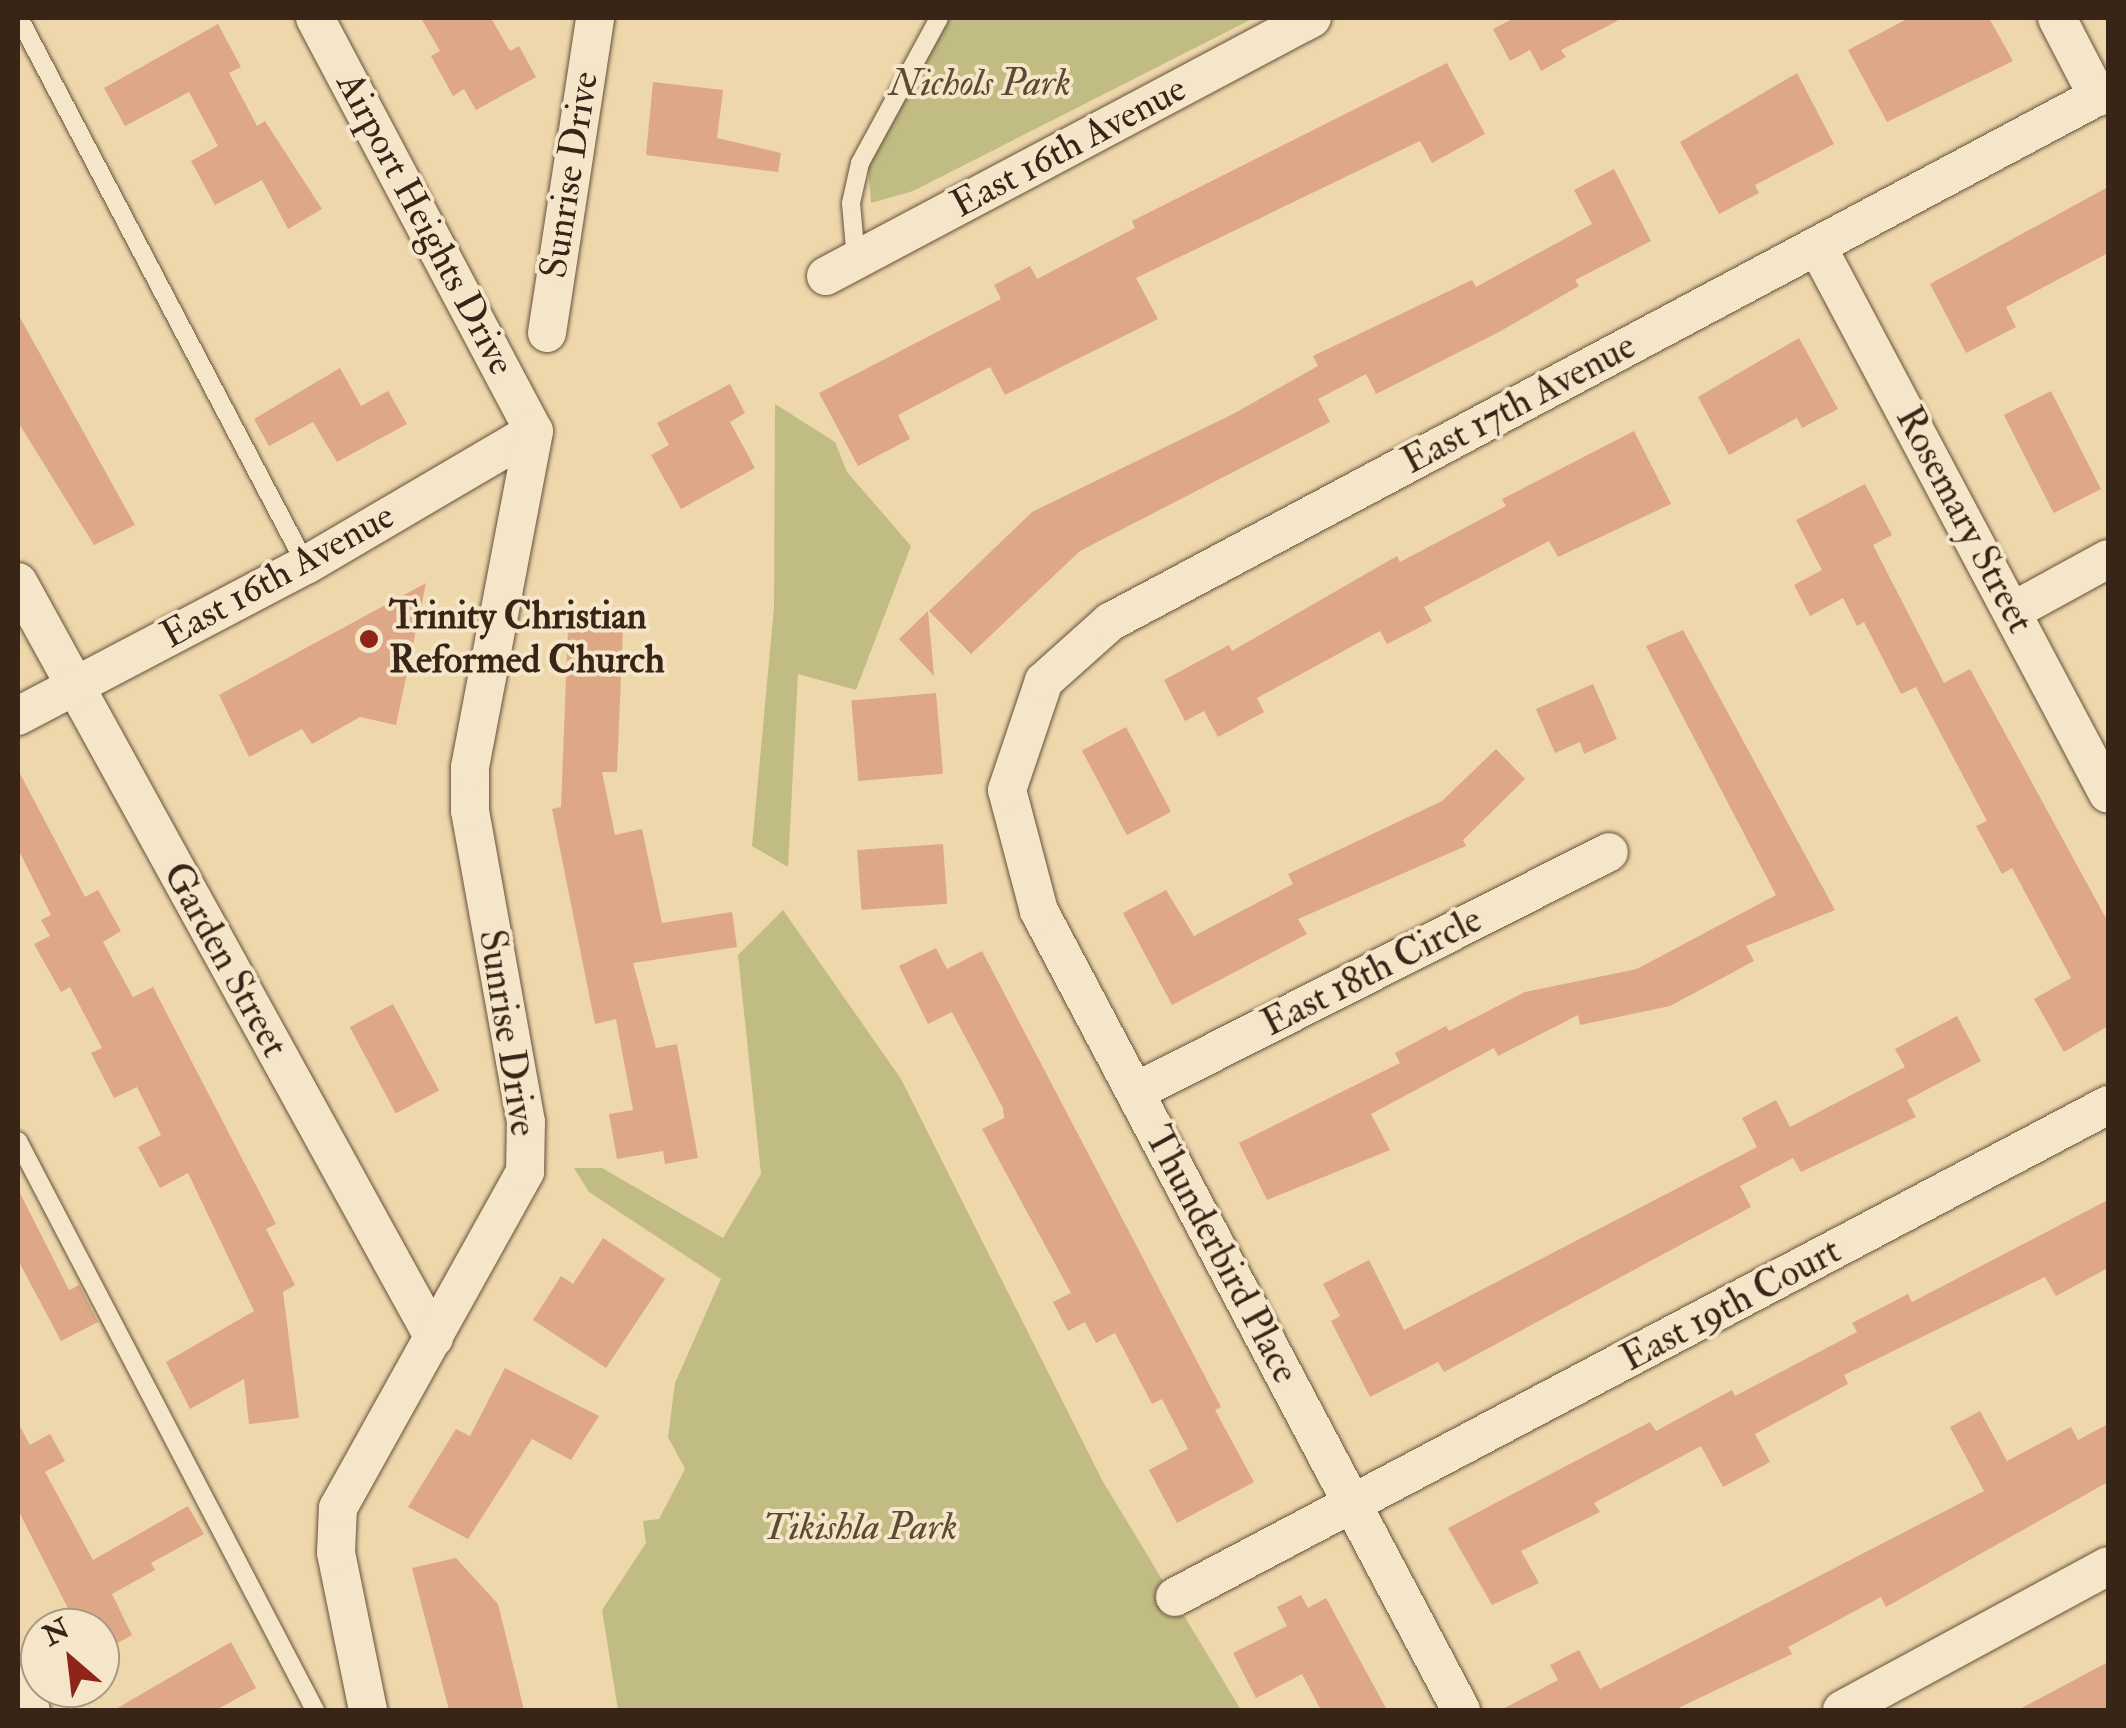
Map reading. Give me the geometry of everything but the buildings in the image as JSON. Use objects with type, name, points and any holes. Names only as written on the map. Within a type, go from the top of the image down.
[{"type":"street","name":"Airport Heights Drive","points":[[314,18],[534,431]]},
{"type":"street","name":"Sunrise Drive","points":[[547,333],[595,18]]},
{"type":"street","name":"East 16th Avenue","points":[[841,268],[1312,18]]},
{"type":"street","points":[[2057,18],[2103,94]]},
{"type":"street","name":"East 17th Avenue","points":[[1007,790],[1044,681],[1110,622],[2103,94]]},
{"type":"street","name":"Rosemary Street","points":[[1817,246],[2108,794]]},
{"type":"street","name":"East 16th Avenue","points":[[18,716],[306,565],[534,431]]},
{"type":"street","name":"Sunrise Drive","points":[[368,1710],[336,1553],[338,1508],[525,1172],[526,1122],[470,811],[470,767],[534,431]]},
{"type":"street","points":[[2013,611],[2108,559]]},
{"type":"street","name":"Garden Street","points":[[18,582],[434,1338]]},
{"type":"street","name":"Thunderbird Place","points":[[1007,790],[1040,911],[1462,1710]]},
{"type":"street","name":"East 18th Circle","points":[[1135,1092],[1609,852]]},
{"type":"street","name":"East 19th Court","points":[[1174,1597],[2108,1105]]},
{"type":"street","points":[[1842,1710],[2108,1566]]},
{"type":"street","points":[[18,1684],[31,1710]]},
{"type":"lane","points":[[19,18],[306,565]]},
{"type":"lane","points":[[841,268],[860,163],[939,18]]},
{"type":"lane","points":[[18,1141],[315,1710]]},
{"type":"green space","name":"Nichols Park","points":[[945,18],[1254,18],[913,191],[871,203],[867,156]]},
{"type":"green space","points":[[775,404],[835,442],[847,472],[911,546],[856,690],[798,674],[788,867],[752,846],[774,607]]},
{"type":"green space","name":"Tikishla Park","points":[[783,910],[901,1079],[1102,1480],[1241,1710],[618,1710],[602,1610],[646,1543],[643,1521],[659,1519],[685,1469],[668,1437],[675,1383],[721,1279],[589,1192],[574,1168],[602,1168],[723,1238],[761,1174],[738,955]]},
{"type":"place","name":"Trinity Christian Reformed Church","points":[[369,639]]}]
